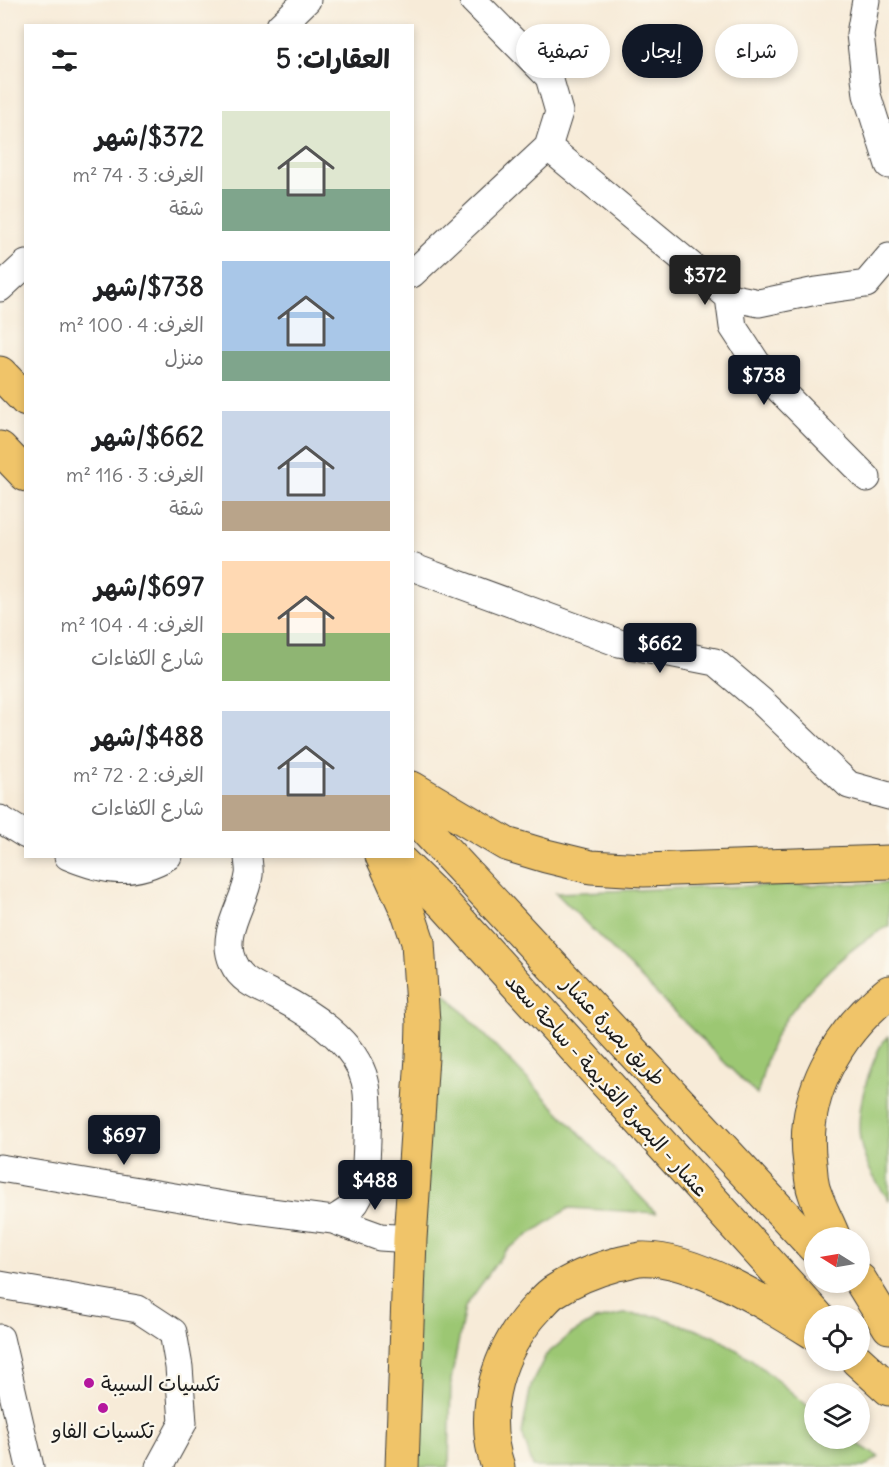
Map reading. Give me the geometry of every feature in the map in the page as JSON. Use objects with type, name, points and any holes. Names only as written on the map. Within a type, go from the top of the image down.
[{"type":"main road","points":[[0,373],[24,398]]},
{"type":"main road","points":[[0,448],[24,474]]},
{"type":"main road","points":[[414,789],[506,844],[591,867],[644,870],[889,862]]},
{"type":"main road","name":"طريق بصرة عشار","points":[[414,817],[804,1236]]},
{"type":"main road","points":[[383,858],[418,942],[423,1057],[397,1463]]},
{"type":"main road","name":"عشار - البصرة القديمة - ساحة سعد","points":[[397,858],[445,905],[807,1305]]},
{"type":"main road","points":[[829,1227],[813,1190],[807,1147],[812,1100],[826,1066],[845,1036],[871,1006],[889,992]]},
{"type":"main road","points":[[498,1467],[490,1423],[494,1385],[507,1351],[526,1320],[553,1292],[595,1270],[640,1259],[680,1264],[776,1309],[804,1327]]},
{"type":"main road","points":[[857,1293],[888,1326]]},
{"type":"main road","points":[[868,1293],[888,1326]]},
{"type":"main road","points":[[869,1371],[889,1389]]},
{"type":"street","points":[[282,24],[308,0]]},
{"type":"street","points":[[414,272],[548,147],[559,112],[549,77],[473,0]]},
{"type":"street","points":[[866,0],[860,34],[867,95],[889,165]]},
{"type":"street","points":[[548,147],[729,297],[759,303],[816,291],[866,284],[889,257]]},
{"type":"street","points":[[0,288],[24,266]]},
{"type":"street","points":[[729,297],[733,327],[764,374],[867,478]]},
{"type":"street","points":[[414,568],[619,643],[714,662],[760,700],[849,785],[889,796]]},
{"type":"street","points":[[0,819],[24,834]]},
{"type":"street","points":[[73,858],[93,866],[129,871],[163,858]]},
{"type":"street","points":[[248,858],[249,875],[231,928],[229,944],[231,960],[237,972],[246,981],[288,1001],[341,1038],[365,1079],[368,1096],[366,1154],[362,1185],[352,1206],[333,1220]]},
{"type":"street","points":[[0,1168],[241,1208],[333,1220],[380,1237],[410,1239]]},
{"type":"street","points":[[0,1285],[138,1309],[173,1332],[179,1367],[183,1423],[159,1467]]},
{"type":"street","points":[[0,1338],[30,1467]]},
{"type":"green space","points":[[889,883],[889,926],[856,947],[838,962],[791,1012],[771,1046],[757,1095],[556,893],[712,887]]},
{"type":"green space","points":[[435,983],[656,1213],[569,1208],[505,1251],[465,1307],[451,1380],[449,1467],[407,1467]]},
{"type":"green space","points":[[889,1036],[889,1200],[869,1168],[863,1152],[859,1121],[871,1068],[880,1046]]},
{"type":"green space","points":[[624,1314],[657,1316],[714,1336],[750,1358],[804,1403],[804,1449],[866,1449],[879,1457],[864,1467],[533,1467],[522,1433],[531,1385],[546,1355],[571,1334],[595,1320]]},
{"type":"place","name":"تكسيات السيبة","points":[[89,1383]]},
{"type":"place","name":"تكسيات الفاو","points":[[103,1408]]}]
